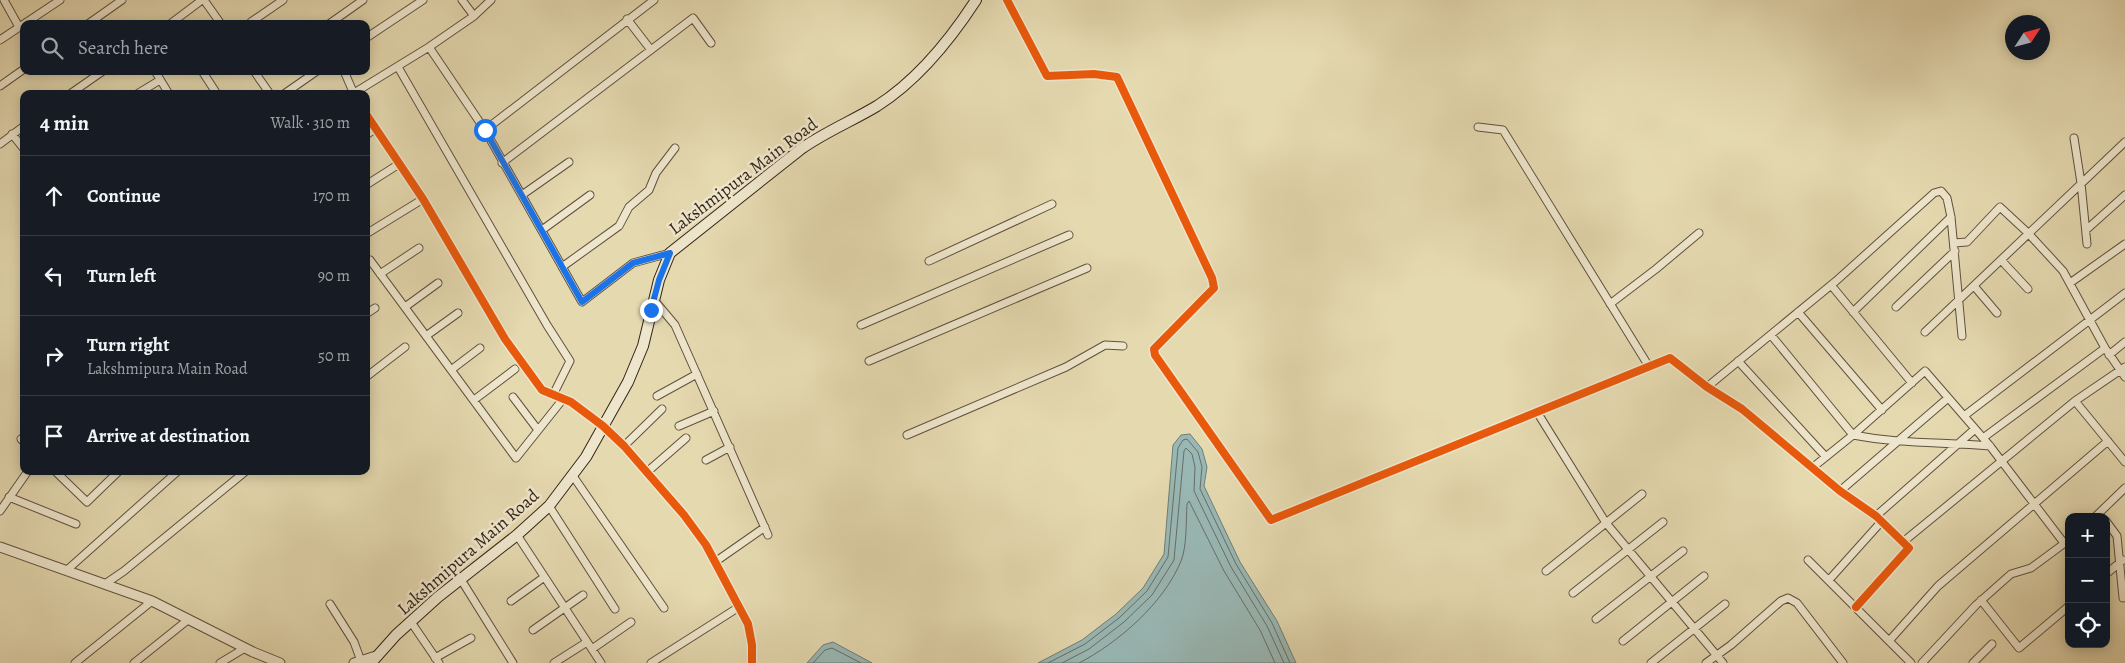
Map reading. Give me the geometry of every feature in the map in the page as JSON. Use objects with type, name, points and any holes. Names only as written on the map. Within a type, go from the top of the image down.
[{"type":"main road","name":"Lakshmipura Main Road","points":[[366,661],[460,578],[517,535],[549,506],[573,476],[586,457],[628,382],[643,346],[659,280],[670,253],[800,149],[823,134],[877,106],[900,90],[939,51],[976,0]]},
{"type":"street","points":[[30,20],[60,0]]},
{"type":"street","points":[[94,20],[122,0]]},
{"type":"street","points":[[176,20],[203,0],[218,20]]},
{"type":"street","points":[[254,20],[283,0]]},
{"type":"street","points":[[335,20],[363,0]]},
{"type":"street","points":[[370,35],[422,0]]},
{"type":"street","points":[[462,0],[474,16]]},
{"type":"street","points":[[361,90],[430,47],[474,16],[491,0]]},
{"type":"street","points":[[485,130],[654,0]]},
{"type":"street","points":[[1007,0],[1047,76],[1094,74],[1117,77],[1212,278],[1214,288],[1154,349],[1155,355],[1271,520],[1670,358],[1707,387],[1742,409],[1840,491],[1879,519],[1909,548],[1856,607]]},
{"type":"street","points":[[0,40],[19,27],[4,4]]},
{"type":"street","points":[[502,163],[693,18],[711,43]]},
{"type":"street","points":[[628,19],[651,50]]},
{"type":"street","points":[[430,47],[485,130],[582,302],[633,263],[670,253]]},
{"type":"street","points":[[398,67],[547,325],[570,361],[553,395]]},
{"type":"street","points":[[0,86],[20,73]]},
{"type":"street","points":[[76,90],[97,75]]},
{"type":"street","points":[[157,75],[166,90]]},
{"type":"street","points":[[205,75],[214,90]]},
{"type":"street","points":[[258,75],[267,90]]},
{"type":"street","points":[[290,90],[312,75]]},
{"type":"street","points":[[346,75],[352,90]]},
{"type":"street","points":[[144,90],[160,80]]},
{"type":"street","points":[[370,121],[423,198],[505,339],[542,390],[571,402],[603,426],[624,446],[684,515],[715,562],[739,607],[751,634],[751,662]]},
{"type":"street","points":[[1478,127],[1503,130],[1648,366]]},
{"type":"street","points":[[0,144],[20,129]]},
{"type":"street","points":[[370,132],[375,129]]},
{"type":"street","points":[[12,134],[20,144]]},
{"type":"street","points":[[2074,138],[2087,244]]},
{"type":"street","points":[[1925,332],[2125,142]]},
{"type":"street","points":[[562,267],[619,226],[629,207],[649,190],[656,173],[675,148]]},
{"type":"street","points":[[522,195],[569,162]]},
{"type":"street","points":[[370,182],[399,164]]},
{"type":"street","points":[[1707,387],[1831,285],[1934,193],[1941,191],[1947,198],[1951,217],[1962,336]]},
{"type":"street","points":[[542,230],[590,195]]},
{"type":"street","points":[[2086,230],[2125,195]]},
{"type":"street","points":[[370,231],[423,198]]},
{"type":"street","points":[[929,261],[1052,204]]},
{"type":"street","points":[[1896,307],[1954,247],[1966,242],[2000,207],[2028,233],[2063,271],[2107,352],[2122,369],[2125,377]]},
{"type":"street","points":[[1853,312],[1951,217]]},
{"type":"street","points":[[1610,304],[1656,269],[1698,233]]},
{"type":"street","points":[[861,325],[1069,235]]},
{"type":"street","points":[[2070,283],[2125,244]]},
{"type":"street","points":[[380,274],[419,248]]},
{"type":"street","points":[[370,260],[516,458],[563,399]]},
{"type":"street","points":[[2001,260],[2028,289]]},
{"type":"street","points":[[869,361],[1087,268]]},
{"type":"street","points":[[405,307],[438,283]]},
{"type":"street","points":[[1831,285],[1912,383]]},
{"type":"street","points":[[1974,286],[1997,313]]},
{"type":"street","points":[[1964,416],[2125,293]]},
{"type":"street","points":[[654,300],[675,325],[766,531],[715,562]]},
{"type":"street","points":[[370,311],[375,308]]},
{"type":"street","points":[[1798,312],[1882,410]]},
{"type":"street","points":[[426,336],[458,314]]},
{"type":"street","points":[[1770,334],[1853,435],[1897,442],[1990,446]]},
{"type":"street","points":[[1983,438],[2107,352],[2125,342]]},
{"type":"street","points":[[907,435],[1066,367],[1105,345],[1123,346]]},
{"type":"street","points":[[370,375],[405,347]]},
{"type":"street","points":[[451,370],[480,348]]},
{"type":"street","points":[[1738,361],[1826,457]]},
{"type":"street","points":[[474,400],[516,369]]},
{"type":"street","points":[[1903,542],[2075,401],[2122,369]]},
{"type":"street","points":[[1812,468],[1882,410],[1924,371],[1990,446],[2065,540]]},
{"type":"street","points":[[657,396],[697,374]]},
{"type":"street","points":[[514,397],[538,430]]},
{"type":"street","points":[[1840,491],[1948,398]]},
{"type":"street","points":[[2075,401],[2125,462]]},
{"type":"street","points":[[624,446],[662,409]]},
{"type":"street","points":[[679,426],[714,411]]},
{"type":"street","points":[[1538,412],[1606,523],[1724,663]]},
{"type":"street","points":[[1829,580],[1879,519],[1975,429]]},
{"type":"street","points":[[647,472],[686,438]]},
{"type":"street","points":[[1889,641],[1938,586],[2108,441]]},
{"type":"street","points":[[706,460],[730,447]]},
{"type":"street","points":[[0,511],[25,475]]},
{"type":"street","points":[[59,475],[87,502],[116,475]]},
{"type":"street","points":[[67,570],[174,475]]},
{"type":"street","points":[[104,584],[124,571],[241,475]]},
{"type":"street","points":[[573,476],[664,608]]},
{"type":"street","points":[[2101,513],[2125,488]]},
{"type":"street","points":[[1546,571],[1642,494]]},
{"type":"street","points":[[9,497],[76,524]]},
{"type":"street","points":[[549,506],[615,609]]},
{"type":"street","points":[[1573,593],[1663,522]]},
{"type":"street","points":[[2110,526],[2117,536],[2123,560],[2123,598]]},
{"type":"street","points":[[517,535],[543,578],[601,663]]},
{"type":"street","points":[[1922,663],[1981,600],[2012,574],[2031,568],[2065,543]]},
{"type":"street","points":[[0,546],[152,601],[245,648],[280,663]]},
{"type":"street","points":[[1596,619],[1683,551]]},
{"type":"street","points":[[1808,560],[1911,663]]},
{"type":"street","points":[[2110,571],[2123,560]]},
{"type":"street","points":[[1623,641],[1704,576]]},
{"type":"street","points":[[460,578],[513,663]]},
{"type":"street","points":[[511,601],[543,578]]},
{"type":"street","points":[[533,630],[583,595]]},
{"type":"street","points":[[1706,663],[1731,645],[1781,601],[1788,598],[1797,603],[1843,663]]},
{"type":"street","points":[[1981,600],[2018,648],[2065,609]]},
{"type":"street","points":[[80,662],[152,601]]},
{"type":"street","points":[[330,604],[366,661]]},
{"type":"street","points":[[1651,663],[1725,604]]},
{"type":"street","points":[[651,663],[739,607]]},
{"type":"street","points":[[134,663],[189,619]]},
{"type":"street","points":[[411,622],[437,661],[471,638]]},
{"type":"street","points":[[554,663],[590,646],[631,622]]},
{"type":"street","points":[[1973,663],[1992,644]]},
{"type":"street","points":[[220,663],[245,648]]},
{"type":"water","points":[[1190,434],[1202,449],[1207,467],[1204,486],[1240,562],[1277,621],[1296,663],[1038,663],[1082,640],[1116,614],[1143,588],[1164,554],[1173,445],[1181,435]]},
{"type":"water","points":[[833,642],[872,663],[807,663],[823,645]]},
{"type":"cycle path","points":[[1007,0],[1047,76],[1094,74],[1117,77],[1212,278],[1214,288],[1154,349],[1155,355],[1271,520],[1670,358],[1707,387],[1742,409],[1840,491],[1876,516],[1909,548],[1856,607]]},
{"type":"cycle path","points":[[370,120],[423,199],[505,339],[542,390],[571,402],[603,426],[624,446],[684,515],[706,545],[748,624],[752,645],[752,663]]},
{"type":"route","points":[[485,130],[582,302],[633,263],[670,253],[659,280],[651,310]]}]
